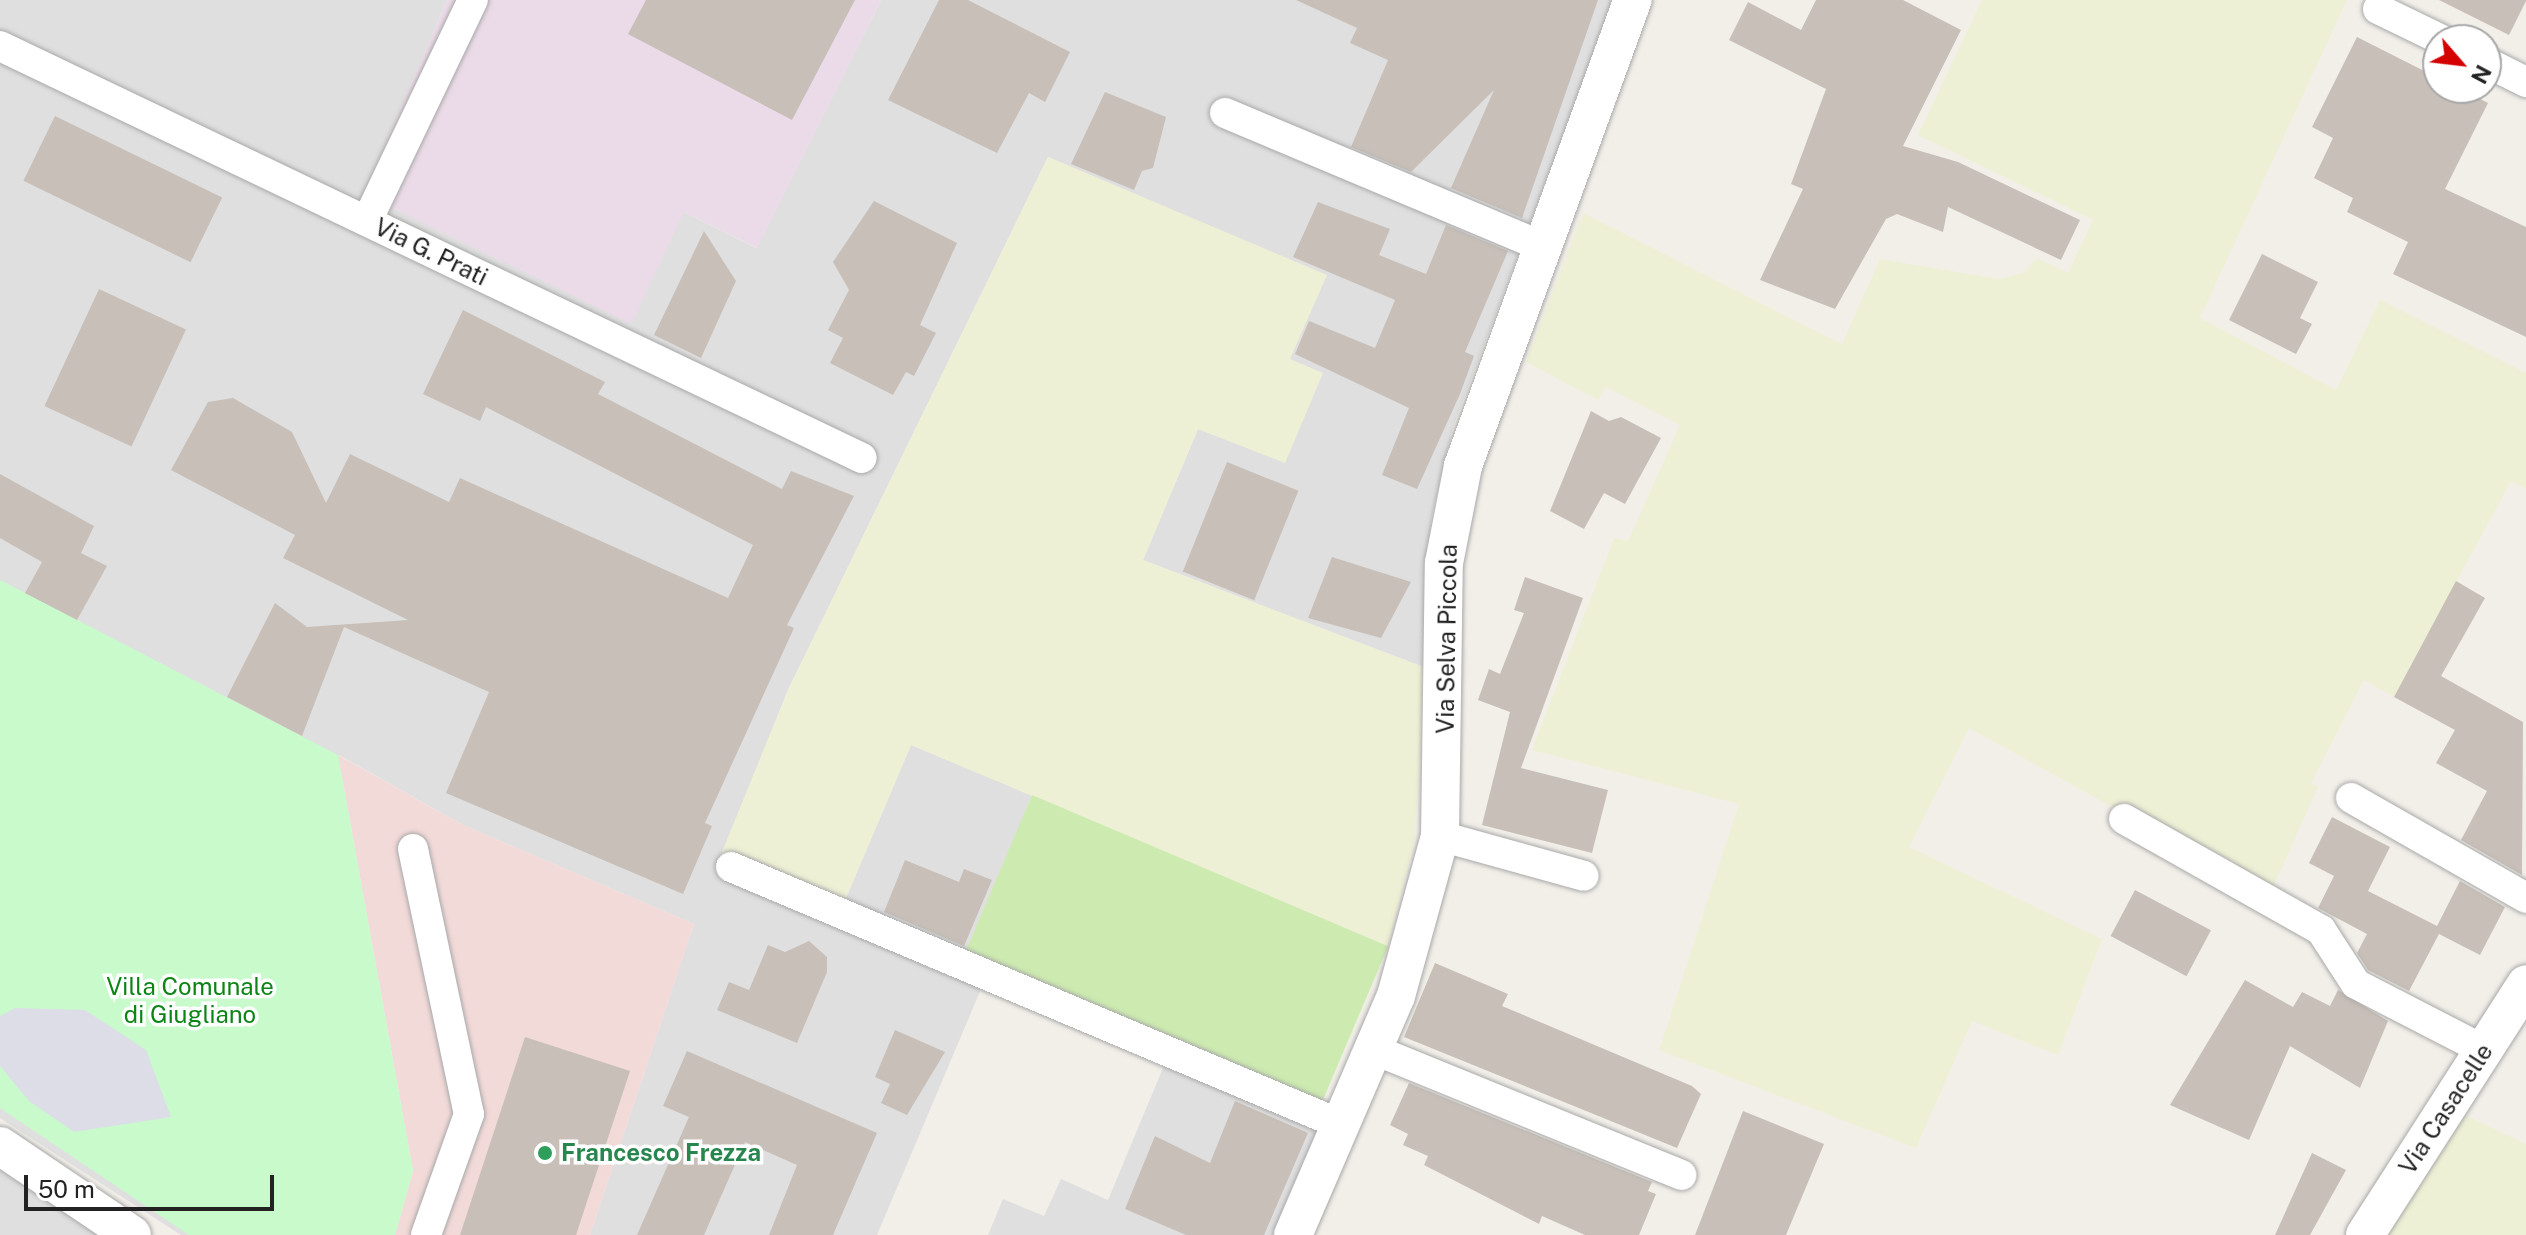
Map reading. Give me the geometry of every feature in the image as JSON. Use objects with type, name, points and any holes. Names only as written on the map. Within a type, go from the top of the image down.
[{"type":"street","points":[[367,221],[473,0]]},
{"type":"street","name":"Via Selva Piccola","points":[[1293,1235],[1375,1050],[1414,942],[1440,836],[1444,563],[1451,511],[1542,246],[1633,0]]},
{"type":"street","points":[[2378,9],[2422,30]]},
{"type":"street","name":"Via G. Prati","points":[[0,46],[862,458]]},
{"type":"street","points":[[2502,70],[2526,82]]},
{"type":"street","points":[[1225,113],[1542,246]]},
{"type":"street","points":[[2351,798],[2526,898]]},
{"type":"street","points":[[2124,819],[2321,930],[2356,984],[2484,1050]]},
{"type":"street","points":[[1440,836],[1584,876]]},
{"type":"street","points":[[413,849],[469,1114],[426,1235]]},
{"type":"street","points":[[731,867],[1342,1125]]},
{"type":"street","name":"Via Casacelle","points":[[2365,1235],[2526,984]]},
{"type":"street","points":[[1375,1050],[1681,1175]]},
{"type":"street","points":[[0,1146],[132,1235]]},
{"type":"shaded area","points":[[0,0],[447,0],[364,194],[684,212],[756,248],[881,0],[1614,0],[1453,427],[1431,519],[1426,668],[1143,560],[1198,429],[1286,462],[1289,359],[1326,276],[1048,157],[788,690],[721,857],[843,905],[911,745],[1032,795],[969,953],[992,963],[877,1235],[590,1235],[694,924],[463,825],[339,755],[395,1235],[181,1235],[0,1118]]},
{"type":"shaded area","points":[[447,0],[881,0],[757,248],[684,212],[631,324],[364,194]]},
{"type":"shaded area","points":[[338,755],[463,825],[694,924],[590,1235],[395,1235],[413,1171]]},
{"type":"shaded area","points":[[15,1008],[85,1010],[146,1050],[171,1117],[74,1132],[29,1101],[0,1066],[0,1016]]},
{"type":"shaded area","points":[[1173,1044],[1335,1112],[1279,1235],[988,1235],[1003,1199],[1044,1216],[1061,1179],[1108,1200]]},
{"type":"shaded area","points":[[0,1161],[111,1235],[0,1235]]},
{"type":"green space","points":[[1982,0],[2347,0],[2200,318],[2336,390],[2380,300],[2526,373],[2526,489],[2511,481],[2394,697],[2364,680],[2311,783],[2318,787],[2270,894],[1969,728],[1909,847],[2102,939],[2058,1055],[1972,1021],[1916,1148],[1659,1050],[1739,804],[1532,750],[1614,538],[1628,541],[1680,425],[1606,387],[1598,400],[1526,362],[1583,213],[1842,344],[1880,259],[1999,279],[2023,273],[2037,258],[2068,273],[2093,220],[1918,135]]},
{"type":"green space","points":[[1048,157],[1327,275],[1290,359],[1323,373],[1285,463],[1198,429],[1143,560],[1426,668],[1414,842],[1388,946],[911,745],[843,905],[720,857],[788,690]]},
{"type":"green space","name":"Villa Comunale di Giugliano","points":[[0,580],[338,755],[413,1171],[395,1235],[189,1235],[0,1108]]},
{"type":"green space","points":[[1032,795],[1388,946],[1321,1104],[965,952]]},
{"type":"green space","points":[[2458,1112],[2526,1144],[2526,1235],[2381,1235]]},
{"type":"building","points":[[646,0],[855,0],[792,120],[628,34]]},
{"type":"building","points":[[939,0],[968,0],[1070,52],[1045,102],[1029,93],[997,153],[888,100]]},
{"type":"building","points":[[1296,0],[1598,0],[1522,218],[1451,188],[1494,90],[1411,172],[1351,147],[1388,60],[1350,43],[1357,28]]},
{"type":"building","points":[[1816,0],[1903,0],[1961,30],[1903,146],[1958,162],[2080,220],[2061,260],[1948,207],[1943,232],[1897,214],[1886,219],[1835,309],[1760,280],[1803,189],[1791,184],[1826,89],[1729,40],[1748,2],[1801,30]]},
{"type":"building","points":[[2439,0],[2526,0],[2509,35],[2502,32],[2502,24],[2487,24]]},
{"type":"building","points":[[2357,37],[2422,70],[2422,104],[2488,104],[2445,189],[2526,227],[2526,337],[2393,274],[2408,242],[2347,212],[2353,198],[2314,178],[2333,138],[2312,127]]},
{"type":"building","points":[[1105,92],[1166,117],[1153,168],[1142,171],[1134,190],[1071,164]]},
{"type":"building","points":[[55,116],[222,198],[191,262],[23,181]]},
{"type":"building","points":[[874,201],[957,243],[920,325],[936,333],[914,376],[906,372],[893,395],[830,363],[843,338],[828,330],[849,290],[833,262]]},
{"type":"building","points":[[1318,202],[1390,229],[1379,255],[1426,274],[1446,225],[1508,251],[1465,352],[1474,356],[1460,394],[1417,489],[1382,475],[1409,408],[1295,354],[1309,321],[1375,348],[1395,300],[1293,257]]},
{"type":"building","points":[[704,231],[736,281],[701,358],[654,335]]},
{"type":"building","points":[[2262,254],[2318,282],[2300,318],[2312,324],[2296,354],[2229,320]]},
{"type":"building","points":[[99,289],[186,330],[131,446],[44,406]]},
{"type":"building","points":[[463,310],[605,382],[598,394],[782,489],[791,471],[854,496],[787,625],[794,628],[705,823],[712,826],[683,894],[446,793],[489,692],[344,627],[302,736],[227,697],[275,603],[307,627],[408,620],[283,558],[295,535],[171,470],[208,402],[233,398],[292,432],[326,503],[350,454],[449,502],[460,478],[728,598],[753,545],[486,407],[480,421],[423,394]]},
{"type":"building","points":[[1591,411],[1609,421],[1621,417],[1661,438],[1625,504],[1604,493],[1584,529],[1550,511]]},
{"type":"building","points":[[1227,462],[1298,491],[1254,600],[1183,571]]},
{"type":"building","points":[[0,474],[94,526],[81,553],[107,566],[77,620],[25,593],[42,562],[0,538]]},
{"type":"building","points":[[1332,557],[1411,582],[1381,638],[1308,618]]},
{"type":"building","points":[[1525,577],[1583,598],[1521,768],[1608,790],[1592,853],[1482,825],[1510,712],[1478,700],[1489,669],[1500,674],[1524,613],[1514,610]]},
{"type":"building","points":[[2456,581],[2485,598],[2441,676],[2523,722],[2522,875],[2461,840],[2487,791],[2436,763],[2455,730],[2394,697]]},
{"type":"building","points":[[2332,817],[2390,847],[2368,891],[2437,926],[2460,881],[2505,907],[2480,955],[2439,934],[2409,991],[2368,970],[2357,953],[2367,934],[2318,908],[2334,876],[2309,863]]},
{"type":"building","points":[[905,860],[959,882],[964,869],[992,880],[964,946],[884,912]]},
{"type":"building","points":[[2135,890],[2211,930],[2187,976],[2111,936]]},
{"type":"building","points":[[809,941],[827,957],[827,972],[797,1043],[717,1010],[729,982],[749,990],[768,945],[785,952]]},
{"type":"building","points":[[1435,963],[1508,994],[1502,1006],[1692,1086],[1701,1094],[1677,1148],[1404,1037]]},
{"type":"building","points":[[2245,980],[2293,1007],[2302,992],[2330,1006],[2338,990],[2388,1021],[2360,1088],[2290,1046],[2249,1140],[2170,1105]]},
{"type":"building","points":[[895,1030],[945,1052],[907,1115],[881,1103],[890,1084],[875,1077]]},
{"type":"building","name":"Francesco Frezza","points":[[525,1037],[630,1071],[576,1235],[460,1235]]},
{"type":"building","points":[[687,1051],[877,1133],[833,1235],[769,1235],[797,1165],[745,1142],[704,1235],[637,1235],[689,1117],[663,1106]]},
{"type":"building","points":[[1409,1083],[1652,1182],[1648,1191],[1656,1194],[1639,1235],[1585,1235],[1542,1216],[1539,1224],[1424,1165],[1428,1156],[1403,1145],[1408,1134],[1390,1125]]},
{"type":"building","points":[[1235,1101],[1308,1133],[1264,1235],[1186,1235],[1125,1209],[1155,1136],[1210,1163]]},
{"type":"building","points":[[1743,1111],[1824,1144],[1786,1235],[1695,1235]]},
{"type":"building","points":[[2312,1153],[2346,1170],[2310,1235],[2275,1235]]},
{"type":"place","name":"Francesco Frezza","points":[[545,1153]]}]
